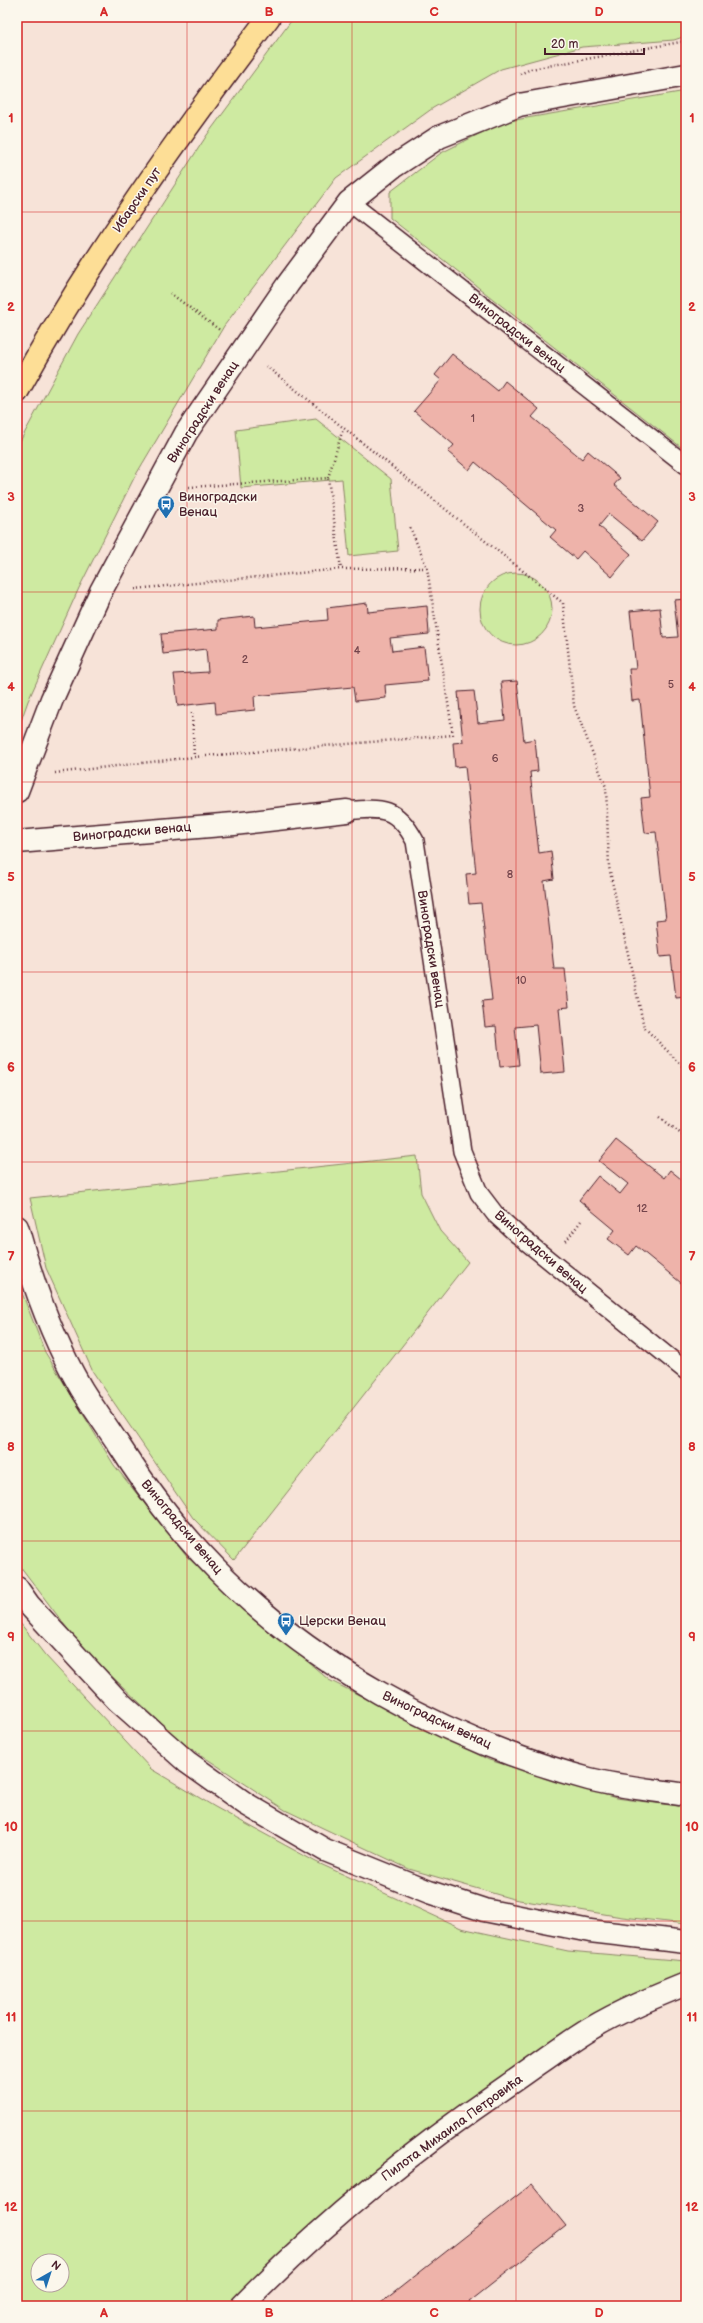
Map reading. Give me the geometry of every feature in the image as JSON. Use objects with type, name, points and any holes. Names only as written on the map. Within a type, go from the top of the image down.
[{"type":"main road","name":"Ибарски пут","points":[[17,392],[48,336],[151,179],[269,17]]},
{"type":"street","name":"Виноградски венац","points":[[17,791],[52,699],[101,591],[186,433],[244,348],[349,202],[393,167],[439,137],[519,105],[686,75]]},
{"type":"street","name":"Виноградски венац","points":[[17,842],[234,824],[347,811]]},
{"type":"street","name":"Виноградски венац","points":[[17,1227],[39,1297],[81,1387],[150,1491],[201,1553],[242,1593],[304,1643],[374,1690],[420,1715],[491,1747],[590,1779],[686,1795]]},
{"type":"street","points":[[17,1588],[29,1605],[117,1700],[187,1762],[259,1812],[325,1850],[429,1892],[484,1910],[590,1931],[686,1942]]},
{"type":"street","name":"Пилота Михаила Петровића","points":[[242,2306],[281,2266],[335,2216],[475,2108],[591,2029],[658,1995],[686,1984]]},
{"type":"lane","name":"Виноградски венац","points":[[349,202],[686,465]]},
{"type":"lane","name":"Виноградски венац","points":[[347,811],[375,808],[386,810],[407,826],[415,841],[462,1151],[479,1193],[495,1214],[518,1235],[686,1371]]},
{"type":"path","points":[[170,293],[244,348],[343,429],[563,603],[574,706],[606,787],[609,868],[644,1027],[686,1070]]},
{"type":"path","points":[[341,569],[328,478],[343,429]]},
{"type":"path","points":[[155,489],[328,478]]},
{"type":"path","points":[[49,774],[194,757],[453,735],[427,568],[410,527]]},
{"type":"path","points":[[101,591],[341,569],[427,568]]},
{"type":"path","points":[[192,713],[194,757]]},
{"type":"path","points":[[660,1117],[686,1138]]},
{"type":"green space","points":[[294,17],[686,17],[686,36],[674,40],[582,47],[501,69],[433,108],[336,178],[224,326],[134,478],[79,588],[28,701],[17,732],[17,447],[78,334],[207,135]]},
{"type":"green space","points":[[686,91],[686,451],[390,218],[390,192],[441,153],[503,122]]},
{"type":"green space","points":[[316,419],[391,479],[398,551],[349,556],[342,479],[241,488],[236,430]]},
{"type":"green space","points":[[516,573],[536,579],[546,589],[552,609],[546,629],[536,639],[516,645],[496,639],[486,629],[480,609],[486,589],[496,579]]},
{"type":"green space","points":[[417,1156],[421,1193],[440,1231],[468,1262],[234,1560],[193,1518],[93,1372],[46,1268],[30,1198]]},
{"type":"green space","points":[[17,1280],[45,1352],[114,1465],[187,1557],[329,1680],[489,1760],[616,1798],[686,1807],[686,1924],[622,1917],[513,1899],[409,1869],[285,1810],[181,1742],[82,1648],[17,1562]]},
{"type":"green space","points":[[17,1619],[45,1655],[151,1769],[215,1807],[316,1862],[461,1928],[568,1951],[686,1961],[686,1975],[338,2207],[229,2306],[17,2306]]},
{"type":"building","points":[[452,354],[498,391],[505,381],[539,409],[532,417],[582,459],[588,451],[620,478],[614,485],[658,522],[642,541],[609,514],[599,526],[631,554],[612,577],[583,551],[576,559],[550,537],[556,530],[475,462],[469,470],[448,452],[454,445],[414,411],[441,380],[435,375]]},
{"type":"building","points":[[686,599],[686,997],[676,998],[671,956],[660,957],[656,920],[666,919],[656,832],[645,833],[641,798],[650,797],[640,700],[632,701],[629,669],[636,669],[630,611],[660,608],[663,638],[678,637],[674,600]]},
{"type":"building","points":[[367,603],[368,612],[427,606],[429,634],[390,638],[392,651],[424,647],[428,681],[385,685],[386,698],[355,701],[353,687],[254,696],[255,710],[216,714],[215,702],[178,706],[174,674],[208,672],[206,649],[163,654],[161,634],[218,629],[218,620],[254,616],[255,627],[328,620],[327,608]]},
{"type":"building","points":[[517,681],[524,741],[535,739],[538,771],[530,772],[539,853],[551,851],[554,879],[544,881],[554,969],[565,969],[569,1007],[559,1008],[565,1072],[541,1074],[536,1025],[515,1027],[519,1065],[500,1067],[496,1026],[485,1027],[482,1001],[492,1000],[481,903],[469,904],[466,874],[476,873],[465,766],[455,767],[453,743],[463,742],[458,692],[474,691],[478,723],[505,720],[501,682]]},
{"type":"building","points":[[616,1140],[664,1178],[670,1170],[686,1183],[686,1287],[636,1246],[629,1255],[608,1239],[615,1230],[579,1200],[598,1176],[620,1194],[628,1184],[599,1161]]},
{"type":"building","points":[[532,2184],[566,2226],[464,2306],[377,2306]]},
{"type":"place","name":"Виноградски Венац","points":[[166,519]]},
{"type":"place","name":"Церски Венац","points":[[286,1636]]}]
